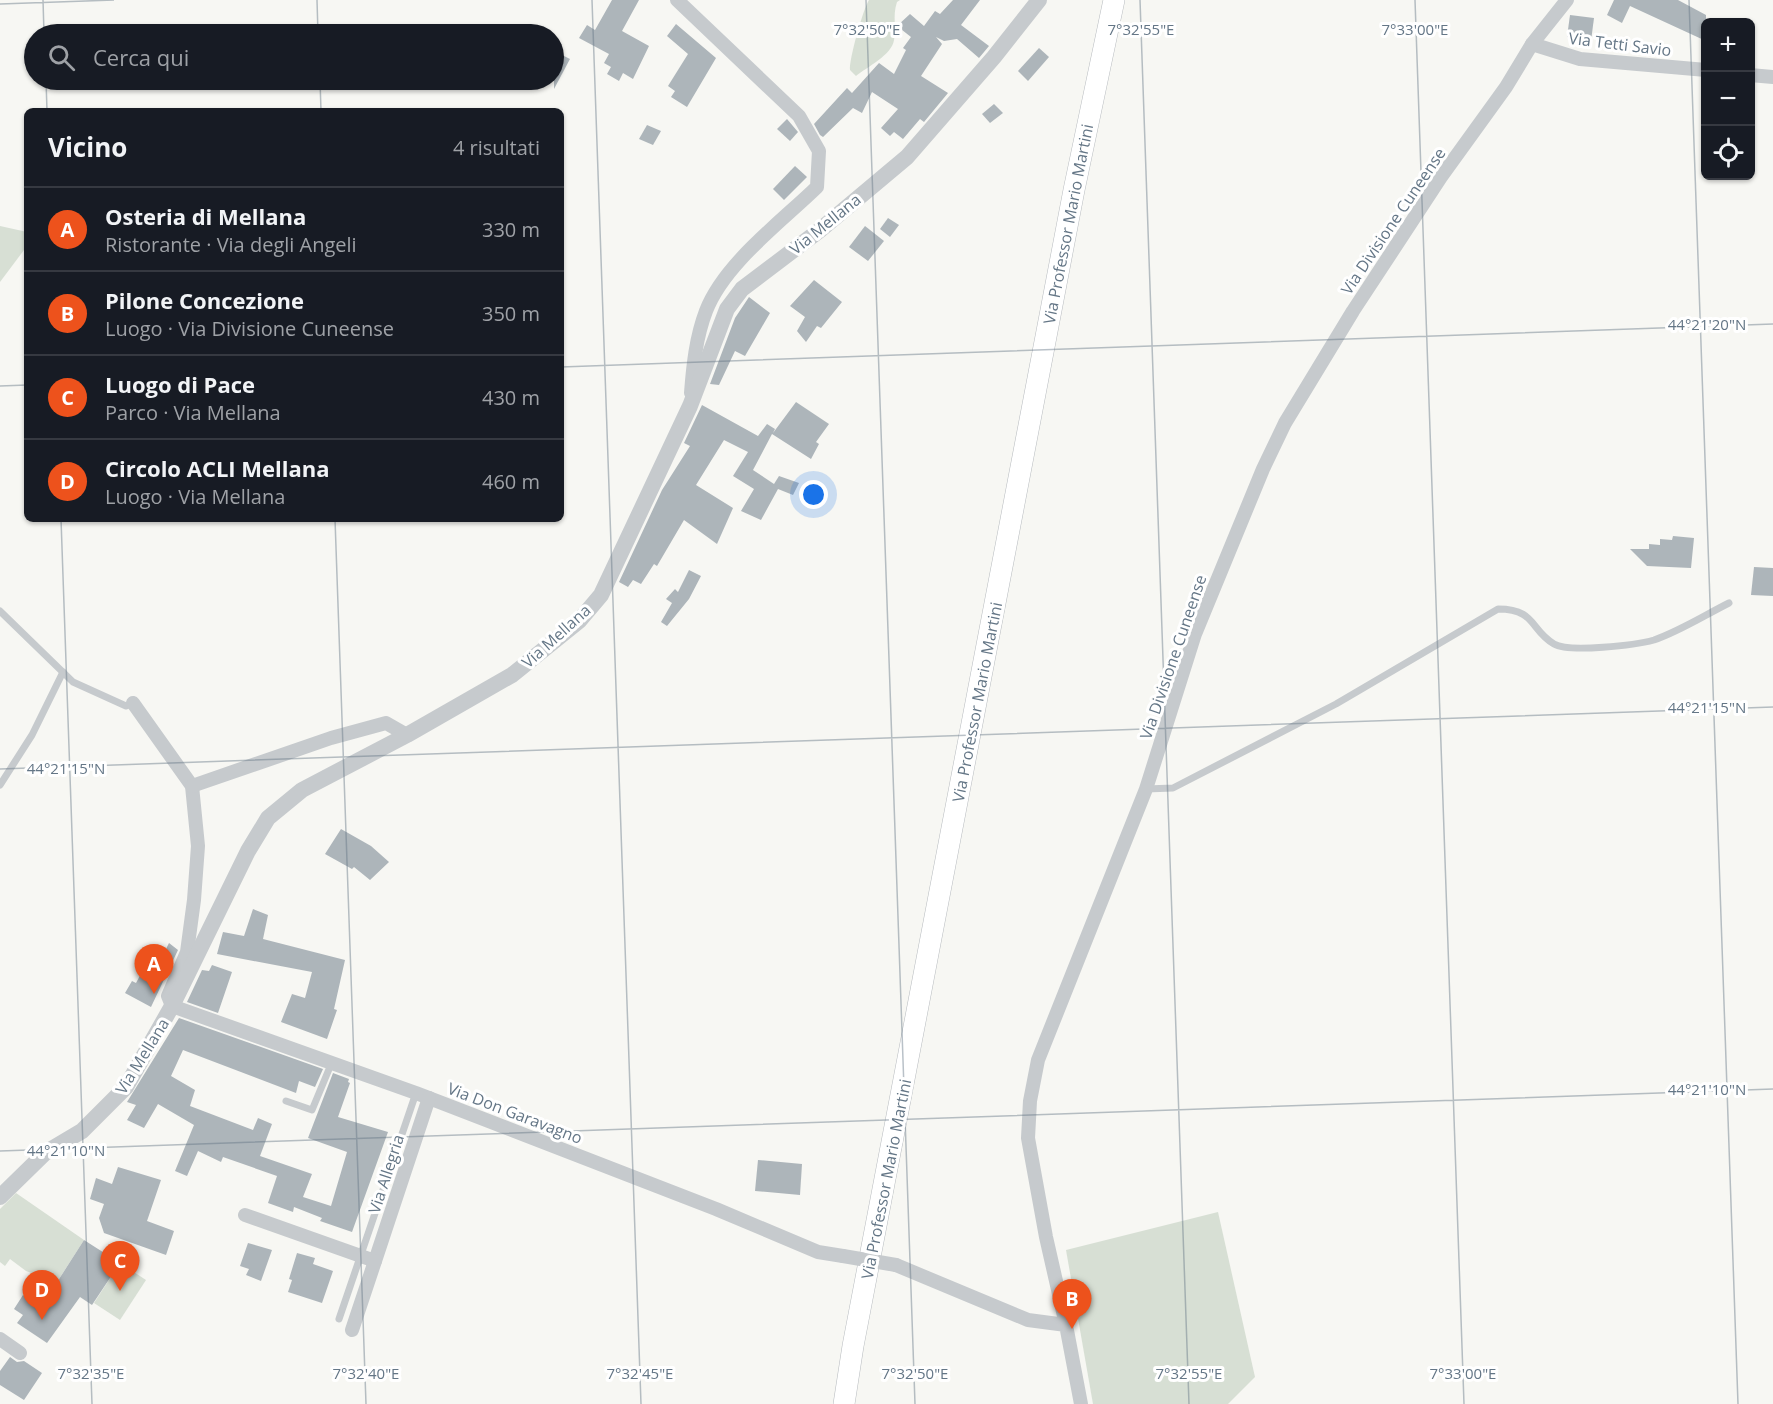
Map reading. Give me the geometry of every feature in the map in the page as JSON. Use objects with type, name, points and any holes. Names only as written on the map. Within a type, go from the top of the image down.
[{"type":"main road","name":"Via Professor Mario Martini","points":[[844,1404],[853,1346],[1071,202],[1114,0]]},
{"type":"street","points":[[676,0],[798,116],[819,151],[817,187],[732,269],[706,310],[693,362],[690,406]]},
{"type":"street","name":"Via Mellana","points":[[0,1197],[45,1153],[78,1135],[103,1113],[126,1087],[172,1006],[248,851],[268,818],[302,790],[407,735],[512,675],[579,621],[601,595],[690,406],[727,309],[742,289],[820,230],[907,157],[994,57],[1039,0]]},
{"type":"street","name":"Via Divisione Cuneense","points":[[1081,1404],[1028,1138],[1030,1101],[1038,1060],[1146,789],[1194,634],[1259,478],[1285,423],[1353,311],[1441,177],[1506,87],[1532,44],[1567,0]]},
{"type":"street","name":"Via Tetti Savio","points":[[1532,44],[1580,58],[1701,70]]},
{"type":"street","points":[[1755,75],[1773,77]]},
{"type":"street","points":[[133,703],[192,786],[198,846],[194,900],[187,952],[168,996],[172,1006]]},
{"type":"street","points":[[192,786],[332,738],[387,723],[407,735]]},
{"type":"street","name":"Via Don Garavagno","points":[[172,1006],[422,1095],[716,1209],[818,1252],[896,1266],[1028,1320],[1066,1325]]},
{"type":"street","name":"Via Allegria","points":[[352,1330],[375,1261],[422,1095]]},
{"type":"street","points":[[245,1215],[375,1261]]},
{"type":"street","points":[[0,1339],[20,1353]]},
{"type":"lane","points":[[1146,789],[1173,788],[1316,715],[1498,609],[1515,609],[1533,622],[1554,645],[1579,650],[1653,640],[1729,603]]},
{"type":"lane","points":[[0,611],[73,682],[126,706],[133,703]]},
{"type":"lane","points":[[0,785],[32,735],[63,672]]},
{"type":"lane","points":[[286,1101],[312,1110],[332,1062]]},
{"type":"lane","points":[[339,1319],[360,1257],[422,1095]]},
{"type":"shaded area","points":[[869,0],[900,0],[896,7],[894,40],[884,56],[856,76],[850,70],[852,56],[860,23]]},
{"type":"shaded area","points":[[0,226],[24,231],[24,250],[0,282]]},
{"type":"shaded area","points":[[16,1193],[84,1240],[57,1282],[26,1271],[10,1259],[5,1266],[0,1262],[0,1209]]},
{"type":"shaded area","points":[[1218,1212],[1255,1377],[1228,1404],[1093,1404],[1066,1250]]},
{"type":"shaded area","points":[[120,1263],[146,1280],[120,1320],[94,1303]]},
{"type":"building","points":[[612,0],[639,0],[622,31],[649,46],[633,79],[623,73],[619,81],[607,74],[611,67],[604,63],[609,54],[579,38],[587,25],[595,30]]},
{"type":"building","points":[[953,0],[980,0],[961,25],[989,46],[979,58],[957,39],[944,41],[936,37],[942,44],[921,76],[948,93],[924,122],[920,119],[903,139],[894,132],[890,136],[881,128],[898,109],[872,92],[862,113],[853,108],[823,137],[820,135],[814,124],[847,88],[852,93],[879,63],[894,74],[906,50],[903,48],[911,37],[897,26],[910,14],[924,26],[935,11],[940,14]]},
{"type":"building","points":[[1614,0],[1678,0],[1706,15],[1706,18],[1701,18],[1701,39],[1630,6],[1622,23],[1607,15]]},
{"type":"building","points":[[1570,15],[1594,18],[1591,41],[1567,37]]},
{"type":"building","points":[[676,24],[716,58],[687,107],[671,97],[675,91],[668,86],[688,54],[667,36]]},
{"type":"building","points":[[1039,48],[1049,57],[1028,81],[1018,71]]},
{"type":"building","points":[[564,56],[570,59],[564,70]]},
{"type":"building","points":[[994,104],[1003,113],[990,123],[982,114]]},
{"type":"building","points":[[787,119],[798,132],[790,141],[777,129]]},
{"type":"building","points":[[647,125],[661,131],[653,145],[639,139]]},
{"type":"building","points":[[795,166],[807,177],[784,200],[773,189]]},
{"type":"building","points":[[888,218],[899,225],[890,237],[880,229]]},
{"type":"building","points":[[865,226],[884,241],[868,261],[849,247]]},
{"type":"building","points":[[814,280],[842,302],[821,328],[817,326],[806,342],[797,331],[805,317],[790,306]]},
{"type":"building","points":[[749,297],[770,313],[745,356],[735,351],[719,385],[710,384],[735,318]]},
{"type":"building","points":[[796,402],[829,424],[816,442],[819,444],[811,459],[772,434],[753,470],[774,484],[779,476],[799,483],[793,495],[778,489],[761,520],[741,511],[754,489],[733,476],[748,452],[724,440],[696,485],[733,508],[717,544],[684,520],[657,566],[654,564],[641,584],[633,580],[628,587],[619,582],[662,490],[690,446],[684,443],[702,405],[758,436],[767,424],[775,429],[773,433]]},
{"type":"building","points":[[1673,536],[1694,538],[1691,568],[1647,566],[1630,549],[1649,549],[1649,544],[1660,545],[1660,539],[1672,540]]},
{"type":"building","points":[[1754,567],[1773,568],[1773,596],[1751,595]]},
{"type":"building","points":[[689,570],[701,576],[689,599],[667,626],[661,622],[672,603],[666,599],[675,589],[678,592]]},
{"type":"building","points":[[341,829],[371,846],[389,862],[370,880],[354,867],[352,869],[325,854]]},
{"type":"building","points":[[253,909],[268,915],[263,939],[345,960],[334,1009],[337,1010],[327,1039],[281,1022],[292,994],[305,998],[312,972],[217,954],[223,932],[244,936]]},
{"type":"building","points":[[169,943],[178,950],[151,1007],[125,993],[132,981],[136,983],[143,970],[153,975]]},
{"type":"building","points":[[212,965],[232,972],[218,1013],[187,1002],[202,970],[209,971]]},
{"type":"building","points":[[179,1018],[323,1069],[315,1087],[299,1081],[296,1093],[183,1050],[171,1076],[195,1090],[190,1106],[253,1130],[258,1118],[272,1124],[260,1156],[312,1174],[303,1197],[331,1206],[347,1152],[308,1138],[333,1073],[349,1079],[350,1083],[338,1117],[388,1132],[352,1232],[320,1221],[322,1218],[294,1207],[293,1212],[268,1203],[277,1176],[223,1157],[221,1162],[198,1151],[187,1176],[175,1171],[194,1125],[158,1104],[144,1128],[127,1120],[136,1105],[127,1102]]},
{"type":"building","points":[[758,1160],[802,1164],[800,1195],[755,1191]]},
{"type":"building","points":[[118,1167],[161,1180],[147,1221],[174,1231],[166,1255],[104,1233],[99,1218],[104,1204],[90,1199],[96,1178],[112,1184]]},
{"type":"building","points":[[84,1240],[120,1263],[92,1305],[80,1297],[47,1343],[17,1323],[23,1315],[14,1309],[23,1295],[36,1304],[40,1298],[45,1301]]},
{"type":"building","points":[[248,1243],[272,1250],[261,1281],[246,1275],[249,1269],[240,1266]]},
{"type":"building","points":[[297,1253],[315,1258],[313,1264],[333,1271],[322,1303],[288,1292],[292,1280],[289,1279]]},
{"type":"building","points":[[10,1357],[17,1362],[24,1361],[42,1373],[24,1400],[0,1385],[0,1371]]},
{"type":"place","name":"Osteria di Mellana","points":[[154,994]]},
{"type":"place","name":"Luogo di Pace","points":[[120,1291]]},
{"type":"place","name":"Circolo ACLI Mellana","points":[[42,1320]]},
{"type":"place","name":"Pilone Concezione","points":[[1072,1329]]}]
